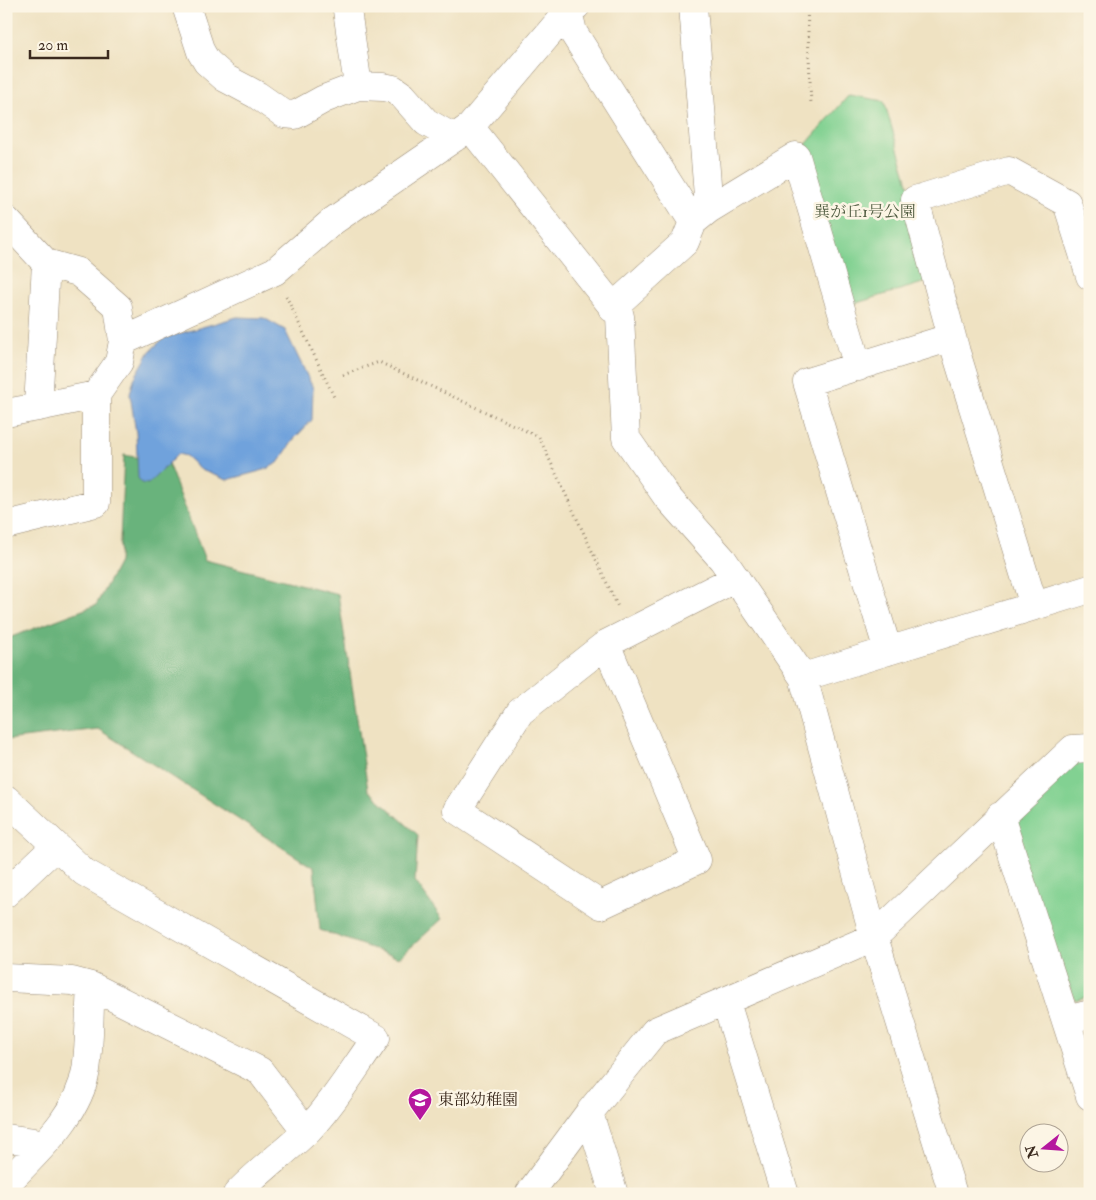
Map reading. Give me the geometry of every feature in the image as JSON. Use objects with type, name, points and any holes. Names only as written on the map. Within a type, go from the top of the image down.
[{"type":"street","points":[[186,6],[201,52],[207,62],[226,78],[257,95],[284,114],[294,115],[324,99],[358,86],[383,86],[393,89],[403,96],[426,122],[462,132],[620,316],[626,438],[668,497],[723,560],[803,677],[874,937],[953,1194]]},
{"type":"street","points":[[693,6],[701,215]]},
{"type":"street","points":[[570,8],[573,32],[701,215]]},
{"type":"street","points":[[123,340],[275,271],[333,221],[462,132],[570,8]]},
{"type":"street","points":[[347,10],[358,86]]},
{"type":"street","points":[[612,308],[685,242],[701,215],[796,156],[858,367]]},
{"type":"street","points":[[1034,606],[952,337],[915,200],[1009,171],[1067,203],[1090,276]]},
{"type":"street","points":[[6,220],[46,263],[78,272],[118,308],[123,340],[119,362],[96,395],[96,503],[6,525]]},
{"type":"street","points":[[38,407],[46,263]]},
{"type":"street","points":[[888,651],[807,382],[952,337]]},
{"type":"street","points":[[6,413],[96,395]]},
{"type":"street","points":[[618,638],[697,860],[601,905],[457,810],[520,712],[618,638],[736,578]]},
{"type":"street","points":[[803,677],[1090,589]]},
{"type":"street","points":[[528,1194],[589,1113],[655,1031],[874,937],[1073,749],[1090,748]]},
{"type":"street","points":[[6,799],[84,872],[376,1038],[321,1116],[236,1194]]},
{"type":"street","points":[[1000,816],[1078,1017],[1090,1096]]},
{"type":"street","points":[[6,893],[56,846]]},
{"type":"street","points":[[6,978],[72,981],[91,986],[260,1071],[306,1131]]},
{"type":"street","points":[[6,1184],[40,1148],[71,1109],[81,1088],[86,1070],[91,986]]},
{"type":"street","points":[[726,1002],[785,1194]]},
{"type":"street","points":[[589,1113],[614,1194]]},
{"type":"street","points":[[6,1138],[35,1142],[40,1148]]},
{"type":"path","points":[[806,6],[811,105]]},
{"type":"path","points":[[275,271],[335,399]]},
{"type":"path","points":[[343,375],[379,362],[539,437],[618,638]]},
{"type":"green space","name":"巽が丘1号公園","points":[[849,95],[884,101],[936,279],[840,308],[796,156]]},
{"type":"green space","points":[[124,455],[168,463],[205,560],[338,594],[368,790],[418,835],[415,881],[442,919],[399,958],[320,930],[314,868],[98,729],[6,740],[6,639],[96,605],[119,562]]},
{"type":"green space","points":[[1090,748],[1090,996],[1075,1000],[1000,816]]},
{"type":"water","points":[[237,317],[264,318],[285,330],[313,388],[312,420],[295,438],[278,463],[264,470],[227,480],[201,470],[186,456],[178,454],[148,484],[142,483],[138,478],[136,433],[130,394],[134,379],[150,351],[164,338]]},
{"type":"place","name":"東部幼稚園","points":[[420,1121]]}]
